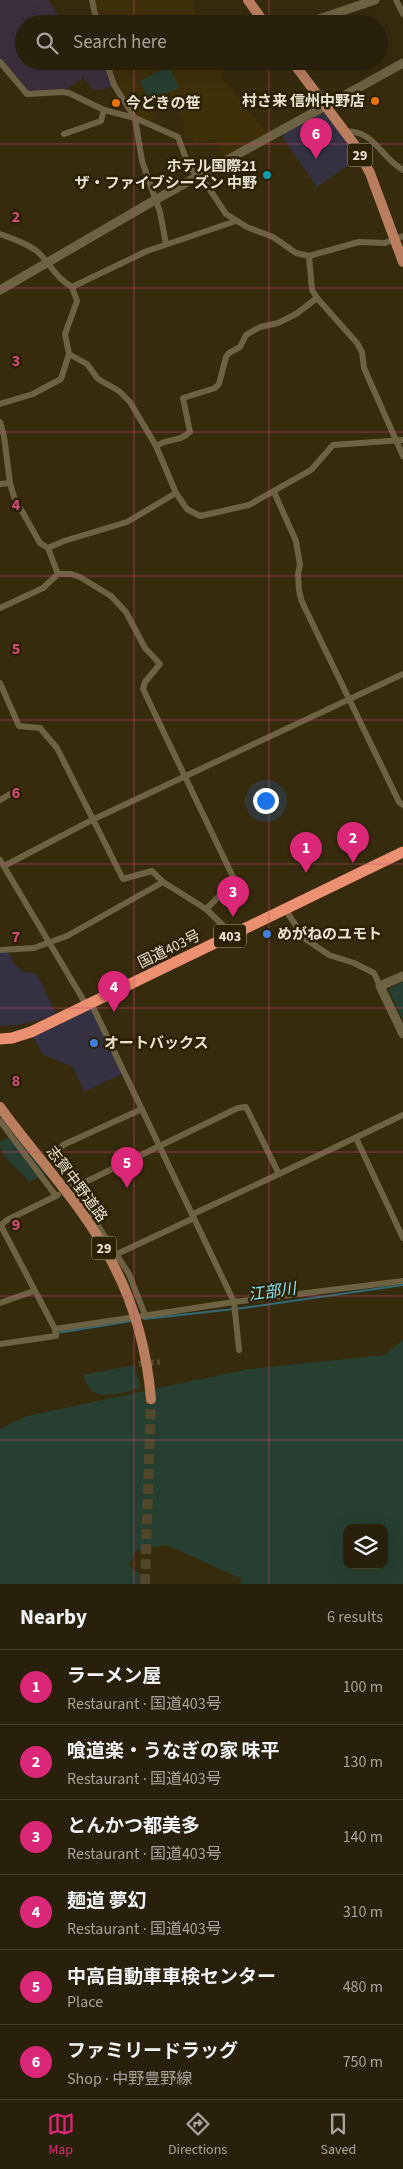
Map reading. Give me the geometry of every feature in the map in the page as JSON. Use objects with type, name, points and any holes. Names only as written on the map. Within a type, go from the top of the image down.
[{"type":"highway","name":"国道403号","points":[[0,1038],[26,1034],[89,1005],[403,852]]},
{"type":"highway","name":"国道403号","points":[[0,1031],[28,1028],[56,1019]]},
{"type":"main road","points":[[248,0],[259,15]]},
{"type":"main road","name":"29","points":[[298,70],[344,131],[370,173],[398,238],[403,262]]},
{"type":"main road","name":"29","points":[[0,1109],[4,1120]]},
{"type":"main road","name":"志賀中野道路","points":[[4,1120],[78,1209],[115,1267],[130,1300],[140,1332],[147,1362],[151,1399]]},
{"type":"street","points":[[92,0],[95,15]]},
{"type":"street","points":[[328,15],[359,3],[375,0]]},
{"type":"street","points":[[396,0],[403,14]]},
{"type":"street","points":[[0,62],[27,94],[69,93],[104,110],[135,118],[178,137],[189,167],[206,184],[226,214],[236,221],[273,237],[296,253],[309,256],[359,242],[386,243],[398,238]]},
{"type":"street","points":[[0,290],[155,200],[403,64]]},
{"type":"street","points":[[109,70],[114,85],[135,118],[142,161],[160,212],[166,244]]},
{"type":"street","points":[[64,134],[101,121],[104,110]]},
{"type":"street","points":[[344,131],[358,131],[370,138],[384,156],[403,170]]},
{"type":"street","points":[[72,287],[166,244],[236,221]]},
{"type":"street","points":[[0,234],[29,246],[39,254],[62,281],[72,287],[77,301],[65,334],[69,354],[60,379],[33,394],[0,404]]},
{"type":"street","points":[[309,256],[312,290],[357,343],[362,352],[364,368],[399,440],[403,456]]},
{"type":"street","points":[[156,446],[165,440],[184,438],[190,432],[183,398],[215,388],[219,384],[226,357],[229,353],[240,347],[246,335],[260,327],[278,323],[290,317],[317,298]]},
{"type":"street","points":[[69,354],[87,364],[98,379],[119,391],[130,402],[156,446],[176,493],[187,509],[200,516],[249,505],[274,492],[311,470],[333,445],[399,440]]},
{"type":"street","points":[[0,422],[4,436],[10,483],[14,496],[40,543],[48,548],[58,574]]},
{"type":"street","points":[[0,484],[10,483]]},
{"type":"street","points":[[274,492],[296,541],[300,565],[298,574],[299,591],[302,602],[399,802],[403,805]]},
{"type":"street","points":[[48,548],[64,541],[127,522],[176,493]]},
{"type":"street","points":[[0,608],[43,588],[58,574],[71,574],[80,577],[112,596],[126,612],[145,648],[160,664],[145,682],[143,689],[235,881],[206,909]]},
{"type":"street","points":[[239,1350],[234,1302],[142,1109],[89,1005],[2,863],[403,674]]},
{"type":"street","points":[[0,684],[19,726],[40,728],[57,748],[123,880],[152,871],[163,882],[206,909],[233,935]]},
{"type":"street","points":[[0,800],[19,789]]},
{"type":"street","points":[[0,950],[34,948],[67,936],[163,882]]},
{"type":"street","points":[[285,909],[304,938],[330,955],[354,963],[374,973],[403,1034]]},
{"type":"street","points":[[380,986],[403,976]]},
{"type":"street","points":[[75,1187],[238,1108],[246,1107],[279,1174]]},
{"type":"street","points":[[142,1109],[63,1145],[58,1153],[75,1187],[117,1254],[137,1293],[143,1316],[234,1302],[403,1281]]},
{"type":"street","points":[[117,1254],[403,1115]]},
{"type":"street","points":[[0,1344],[56,1336],[55,1329],[1,1226],[7,1220],[58,1195],[4,1120]]},
{"type":"street","points":[[356,1138],[403,1238]]},
{"type":"street","points":[[0,1303],[34,1292]]},
{"type":"street","points":[[55,1329],[129,1318]]},
{"type":"shaded area","points":[[0,0],[49,0],[58,15],[15,15],[15,70],[109,70],[114,85],[105,89],[94,90],[83,78],[62,92],[32,95],[0,62]]},
{"type":"shaded area","points":[[92,0],[192,0],[196,15],[95,15]]},
{"type":"shaded area","points":[[109,70],[225,70],[219,74],[270,137],[227,161],[215,139],[194,144],[192,138],[184,137],[184,125],[178,113],[176,102],[153,106],[153,126],[135,118],[114,85]]},
{"type":"shaded area","points":[[324,106],[361,156],[317,187],[279,132]]},
{"type":"shaded area","points":[[0,950],[8,951],[15,965],[23,972],[37,974],[56,1014],[49,1018],[17,1025],[0,1026]]},
{"type":"shaded area","points":[[91,1003],[124,1073],[84,1092],[73,1067],[42,1054],[31,1032]]},
{"type":"green space","points":[[161,70],[171,70],[179,88],[149,100],[140,81]]},
{"type":"green space","points":[[403,982],[403,1020],[388,989]]},
{"type":"green space","points":[[14,1135],[47,1174],[29,1182],[6,1158],[0,1142]]},
{"type":"green space","points":[[403,1340],[403,1584],[240,1584],[242,1579],[167,1545],[136,1551],[129,1565],[152,1584],[0,1584],[0,1429],[27,1416],[249,1369],[384,1355]]},
{"type":"green space","points":[[134,1365],[141,1388],[122,1393],[108,1395],[95,1393],[89,1388],[83,1375]]},
{"type":"waterway","name":"江部川","points":[[144,1319],[243,1308],[403,1285]]},
{"type":"waterway","name":"江部川","points":[[57,1333],[131,1321]]},
{"type":"tunnel","points":[[139,1364],[160,1362]]},
{"type":"tunnel","points":[[145,1584],[151,1399]]},
{"type":"place","name":"村さ来 信州中野店","points":[[375,101]]},
{"type":"place","name":"今どきの笹","points":[[116,103]]},
{"type":"place","name":"ファミリードラッグ","points":[[316,159]]},
{"type":"place","name":"ホテル国際21 ザ・ファイブシーズン 中野","points":[[267,175]]},
{"type":"place","name":"喰道楽・うなぎの家 味平","points":[[353,863]]},
{"type":"place","name":"ラーメン屋","points":[[306,873]]},
{"type":"place","name":"とんかつ都美多","points":[[233,917]]},
{"type":"place","name":"めがねのユモト","points":[[267,934]]},
{"type":"place","name":"麺道 夢幻","points":[[114,1012]]},
{"type":"place","name":"オートバックス","points":[[94,1043]]},
{"type":"place","name":"中高自動車車検センター","points":[[127,1188]]}]
